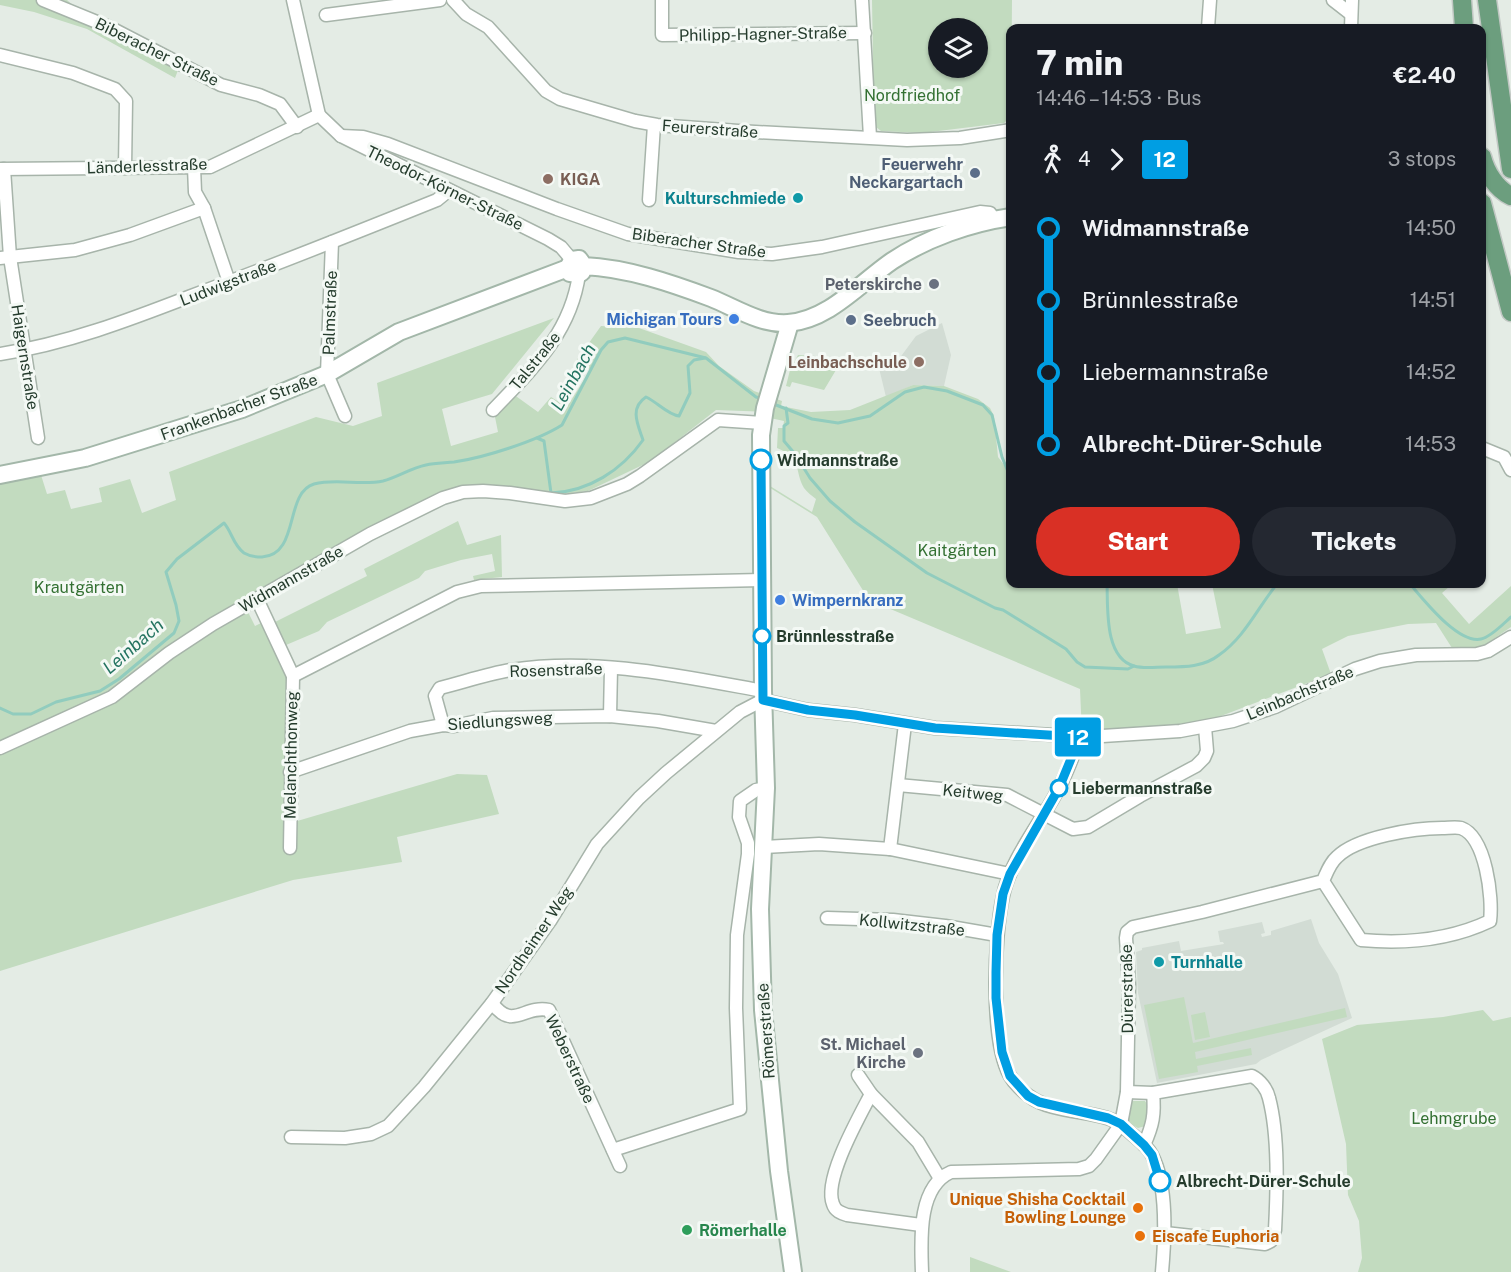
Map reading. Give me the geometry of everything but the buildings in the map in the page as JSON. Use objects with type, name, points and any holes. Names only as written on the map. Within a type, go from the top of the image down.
[{"type":"main road","points":[[1487,0],[1511,170]]},
{"type":"main road","points":[[1486,167],[1499,200],[1511,312]]},
{"type":"main road","name":"Frankenbacher Straße","points":[[0,475],[85,458],[242,409],[327,374],[399,332],[576,267],[604,267],[629,273],[712,299],[762,320],[790,323],[817,315],[893,261],[920,246],[943,235],[1003,218]]},
{"type":"main road","name":"Römerstraße","points":[[790,323],[765,409],[760,476],[766,788],[760,909],[762,1010],[779,1171],[793,1272]]},
{"type":"street","name":"Biberacher Straße","points":[[43,0],[109,27],[221,85],[259,94],[280,104],[297,127]]},
{"type":"street","points":[[293,0],[319,116]]},
{"type":"street","points":[[326,15],[440,0]]},
{"type":"street","name":"Feurerstraße","points":[[453,0],[466,14],[488,27],[546,91],[554,96],[654,125],[918,140],[960,138],[1006,131]]},
{"type":"street","name":"Philipp-Hagner-Straße","points":[[662,0],[662,35],[865,33]]},
{"type":"street","points":[[862,0],[870,137]]},
{"type":"street","points":[[1208,24],[1210,0]]},
{"type":"street","points":[[1333,0],[1351,14]]},
{"type":"street","points":[[1352,0],[1352,24]]},
{"type":"street","points":[[0,55],[73,73],[114,89],[126,101],[125,168]]},
{"type":"street","name":"Länderlesstraße","points":[[2,169],[210,167],[319,116]]},
{"type":"street","name":"Theodor-Körner-Straße","points":[[319,116],[341,136],[548,239],[561,247],[576,267]]},
{"type":"street","points":[[649,200],[654,125]]},
{"type":"street","name":"Biberacher Straße","points":[[341,136],[363,137],[388,144],[628,234],[739,252],[772,254],[822,247],[980,212],[1003,218]]},
{"type":"street","points":[[194,167],[195,192],[204,208],[229,282]]},
{"type":"street","name":"Haigernstraße","points":[[2,169],[5,258],[24,351],[38,438]]},
{"type":"street","name":"Ludwigstraße","points":[[0,354],[24,351],[102,329],[332,242],[436,200],[448,191]]},
{"type":"street","points":[[5,258],[75,250],[130,235],[204,208]]},
{"type":"street","name":"Palmstraße","points":[[332,242],[327,374],[345,416]]},
{"type":"street","name":"Talstraße","points":[[493,410],[534,368],[558,335],[572,309],[576,267]]},
{"type":"street","name":"Widmannstraße","points":[[0,748],[112,697],[169,653],[213,624],[370,534],[443,498],[463,492],[483,491],[565,501],[591,498],[627,484],[718,420],[765,409]]},
{"type":"street","points":[[1486,449],[1508,456],[1511,470]]},
{"type":"street","points":[[293,676],[457,592],[481,586],[762,580]]},
{"type":"street","name":"Melanchthonweg","points":[[257,599],[293,676],[290,848]]},
{"type":"street","name":"Leinbachstraße","points":[[763,695],[808,710],[935,728],[1080,737],[1180,731],[1233,721],[1275,707],[1355,669],[1380,661],[1416,655],[1477,654],[1488,651],[1511,638]]},
{"type":"street","name":"Rosenstraße","points":[[443,725],[435,696],[440,688],[513,670],[546,667],[611,668],[661,672],[763,695]]},
{"type":"street","name":"Rosenstraße","points":[[610,716],[611,668]]},
{"type":"street","name":"Nordheimer Weg","points":[[291,1137],[345,1138],[371,1134],[388,1126],[424,1087],[492,1003],[550,921],[597,844],[639,798],[716,731],[763,695]]},
{"type":"street","name":"Siedlungsweg","points":[[290,772],[410,731],[443,725],[454,726],[493,718],[610,716],[716,731]]},
{"type":"street","points":[[890,849],[905,724]]},
{"type":"street","name":"Keitweg","points":[[898,785],[1007,795],[1073,829],[1088,827],[1196,766],[1204,758],[1206,751],[1205,727]]},
{"type":"street","points":[[1080,737],[1059,788],[1010,874],[1003,894],[997,935],[996,998],[1002,1052],[1010,1076],[1028,1096],[1039,1102],[1108,1118],[1121,1124],[1152,1155],[1160,1181],[1165,1233],[1162,1272]]},
{"type":"street","name":"Römerstraße","points":[[613,1150],[740,1109],[736,1008],[738,935],[748,843],[739,817],[740,801],[756,790],[766,788]]},
{"type":"street","points":[[1419,828],[1460,828],[1472,836],[1483,860],[1490,885],[1492,905],[1490,921],[1455,935],[1392,943],[1361,940],[1323,881],[1337,856],[1357,845],[1398,831],[1419,828]]},
{"type":"street","points":[[764,847],[819,844],[890,849],[1010,874]]},
{"type":"street","name":"Dürerstraße","points":[[1121,1124],[1127,1092],[1130,984],[1127,932],[1133,927],[1147,923],[1202,912],[1323,881]]},
{"type":"street","name":"Kollwitzstraße","points":[[827,918],[893,920],[997,935]]},
{"type":"street","name":"Weberstraße","points":[[492,1003],[500,1014],[512,1017],[541,1008],[549,1010],[620,1166]]},
{"type":"street","points":[[858,1075],[871,1094],[918,1142],[939,1177]]},
{"type":"street","points":[[1127,1092],[1153,1093],[1252,1076],[1258,1079],[1269,1096],[1275,1139],[1276,1213],[1275,1230],[1271,1241],[1265,1244],[1165,1233]]},
{"type":"street","points":[[1141,1142],[1150,1132],[1155,1113],[1153,1093]]},
{"type":"street","points":[[871,1094],[834,1172],[830,1190],[832,1204],[836,1210],[847,1215],[921,1225]]},
{"type":"street","points":[[922,1272],[921,1225],[930,1195],[939,1177],[951,1172],[1080,1169],[1089,1166],[1096,1159],[1121,1124]]},
{"type":"shaded area","name":"Leinbachschule","points":[[942,323],[951,355],[944,386],[913,385],[886,397],[878,364],[899,359],[916,336]]},
{"type":"shaded area","points":[[1311,919],[1319,943],[1338,974],[1352,1018],[1256,1064],[1157,1083],[1138,993],[1136,952],[1142,948],[1179,941],[1181,951],[1224,944],[1220,942],[1218,931],[1262,922],[1265,933],[1261,934],[1262,937],[1271,935],[1271,931]]},
{"type":"green space","points":[[0,0],[67,0],[95,25],[180,65],[175,78],[87,29],[34,12],[0,5]]},
{"type":"green space","name":"Nordfriedhof","points":[[872,0],[1012,0],[1012,24],[1006,24],[1006,121],[1004,123],[922,133],[881,131],[876,127],[874,121]]},
{"type":"green space","points":[[554,318],[492,394],[442,409],[451,446],[498,432],[494,412],[513,394],[538,412],[551,397],[567,407],[590,370],[576,361],[601,326],[639,328],[706,352],[719,366],[754,391],[782,401],[781,406],[811,412],[850,410],[913,385],[944,386],[978,399],[990,408],[994,416],[998,457],[1006,467],[1006,588],[1178,588],[1186,634],[1221,628],[1213,588],[1448,588],[1442,593],[1469,624],[1511,586],[1511,627],[1482,647],[1452,648],[1436,623],[1408,624],[1348,636],[1322,649],[1331,674],[1208,721],[1082,734],[1080,689],[869,600],[817,517],[767,486],[769,412],[716,410],[651,461],[588,491],[555,495],[469,486],[439,492],[253,595],[246,608],[255,626],[265,621],[291,676],[287,824],[457,774],[487,775],[499,814],[397,837],[402,862],[293,880],[0,971],[0,483],[41,475],[47,494],[65,490],[71,509],[102,502],[99,488],[130,479],[142,513],[176,500],[169,472],[316,417],[353,426],[382,416],[377,383]],"holes":[[[770,418],[784,421],[783,428],[778,428],[777,448],[791,456],[804,488],[816,499],[812,512],[770,486]]]},
{"type":"green space","points":[[798,355],[816,356],[823,367],[836,370],[824,390],[792,382],[790,387],[786,386],[790,370]]},
{"type":"green space","points":[[458,521],[467,545],[501,535],[502,577],[474,580],[473,576],[495,571],[492,554],[461,560],[425,571],[419,578],[327,622],[319,631],[286,645],[275,622],[367,576],[364,569]]},
{"type":"green space","points":[[1184,997],[1193,1043],[1345,1008],[1347,1017],[1195,1052],[1196,1059],[1251,1048],[1252,1055],[1197,1066],[1198,1072],[1159,1079],[1144,1005]]},
{"type":"green space","name":"Lehmgrube","points":[[1483,1010],[1493,1021],[1511,1017],[1511,1272],[1358,1272],[1362,1258],[1359,1221],[1348,1195],[1346,1144],[1322,1039],[1357,1025],[1443,1017]]},
{"type":"green space","points":[[1205,1012],[1210,1037],[1195,1040],[1191,1015]]},
{"type":"green space","points":[[1130,1101],[1145,1101],[1150,1109],[1146,1126],[1138,1128],[1127,1122]]},
{"type":"green space","points":[[970,1257],[1011,1272],[970,1272]]},
{"type":"waterway","name":"Leinbach","points":[[0,708],[13,714],[31,714],[56,702],[100,691],[119,679],[174,633],[179,621],[166,572],[177,559],[224,523],[237,546],[244,553],[260,557],[274,554],[282,546],[299,499],[305,490],[314,484],[383,481],[420,466],[466,460],[494,453],[539,437],[562,425],[601,350],[608,342],[625,338],[706,358],[756,397],[763,399]]},
{"type":"waterway","name":"Leinbach","points":[[537,438],[544,441],[551,493],[565,492],[591,484],[625,461],[643,440],[637,423],[636,411],[646,397],[679,416],[690,393],[688,366],[694,360],[705,358]]},
{"type":"waterway","name":"Leinbach","points":[[771,403],[812,419],[838,423],[870,416],[905,392],[924,387],[947,391],[983,405],[992,415],[1006,467]]},
{"type":"waterway","points":[[786,408],[788,423],[784,426],[784,441],[810,478],[830,501],[855,522],[927,573],[1003,610],[1066,649],[1077,662],[1085,667],[1128,669],[1134,666]]},
{"type":"waterway","name":"Leinbach","points":[[1107,588],[1108,618],[1117,653],[1124,661],[1145,668],[1194,666],[1213,659],[1236,640],[1274,588]]},
{"type":"waterway","name":"Leinbach","points":[[1414,588],[1452,628],[1472,639],[1489,636],[1511,617]]},
{"type":"bus line","name":"12","points":[[761,460],[763,700],[808,710],[935,728],[1080,737],[1059,788],[1010,874],[1003,894],[997,935],[996,972],[996,998],[1002,1052],[1010,1076],[1028,1096],[1039,1102],[1108,1118],[1121,1124],[1152,1155],[1160,1181]]},
{"type":"place","name":"Feuerwehr Neckargartach","points":[[975,173]]},
{"type":"place","name":"KIGA","points":[[548,179]]},
{"type":"place","name":"Kulturschmiede","points":[[798,198]]},
{"type":"place","name":"Peterskirche","points":[[934,284]]},
{"type":"place","name":"Michigan Tours","points":[[734,319]]},
{"type":"place","name":"Seebruch","points":[[851,320]]},
{"type":"place","name":"Leinbachschule","points":[[919,362]]},
{"type":"place","name":"Widmannstraße","points":[[761,460]]},
{"type":"place","name":"Wimpernkranz","points":[[780,600]]},
{"type":"place","name":"Brünnlesstraße","points":[[762,636]]},
{"type":"place","name":"Liebermannstraße","points":[[1059,788]]},
{"type":"place","name":"Turnhalle","points":[[1159,962]]},
{"type":"place","name":"St. Michael Kirche","points":[[918,1053]]},
{"type":"place","name":"Albrecht-Dürer-Schule","points":[[1160,1181]]},
{"type":"place","name":"Unique Shisha Cocktail Bowling Lounge","points":[[1138,1208]]},
{"type":"place","name":"Römerhalle","points":[[687,1230]]},
{"type":"place","name":"Eiscafe Euphoria","points":[[1140,1236]]},
{"type":"park label","name":"Kaitgärten","points":[[957,550]]},
{"type":"park label","name":"Krautgärten","points":[[79,587]]}]
